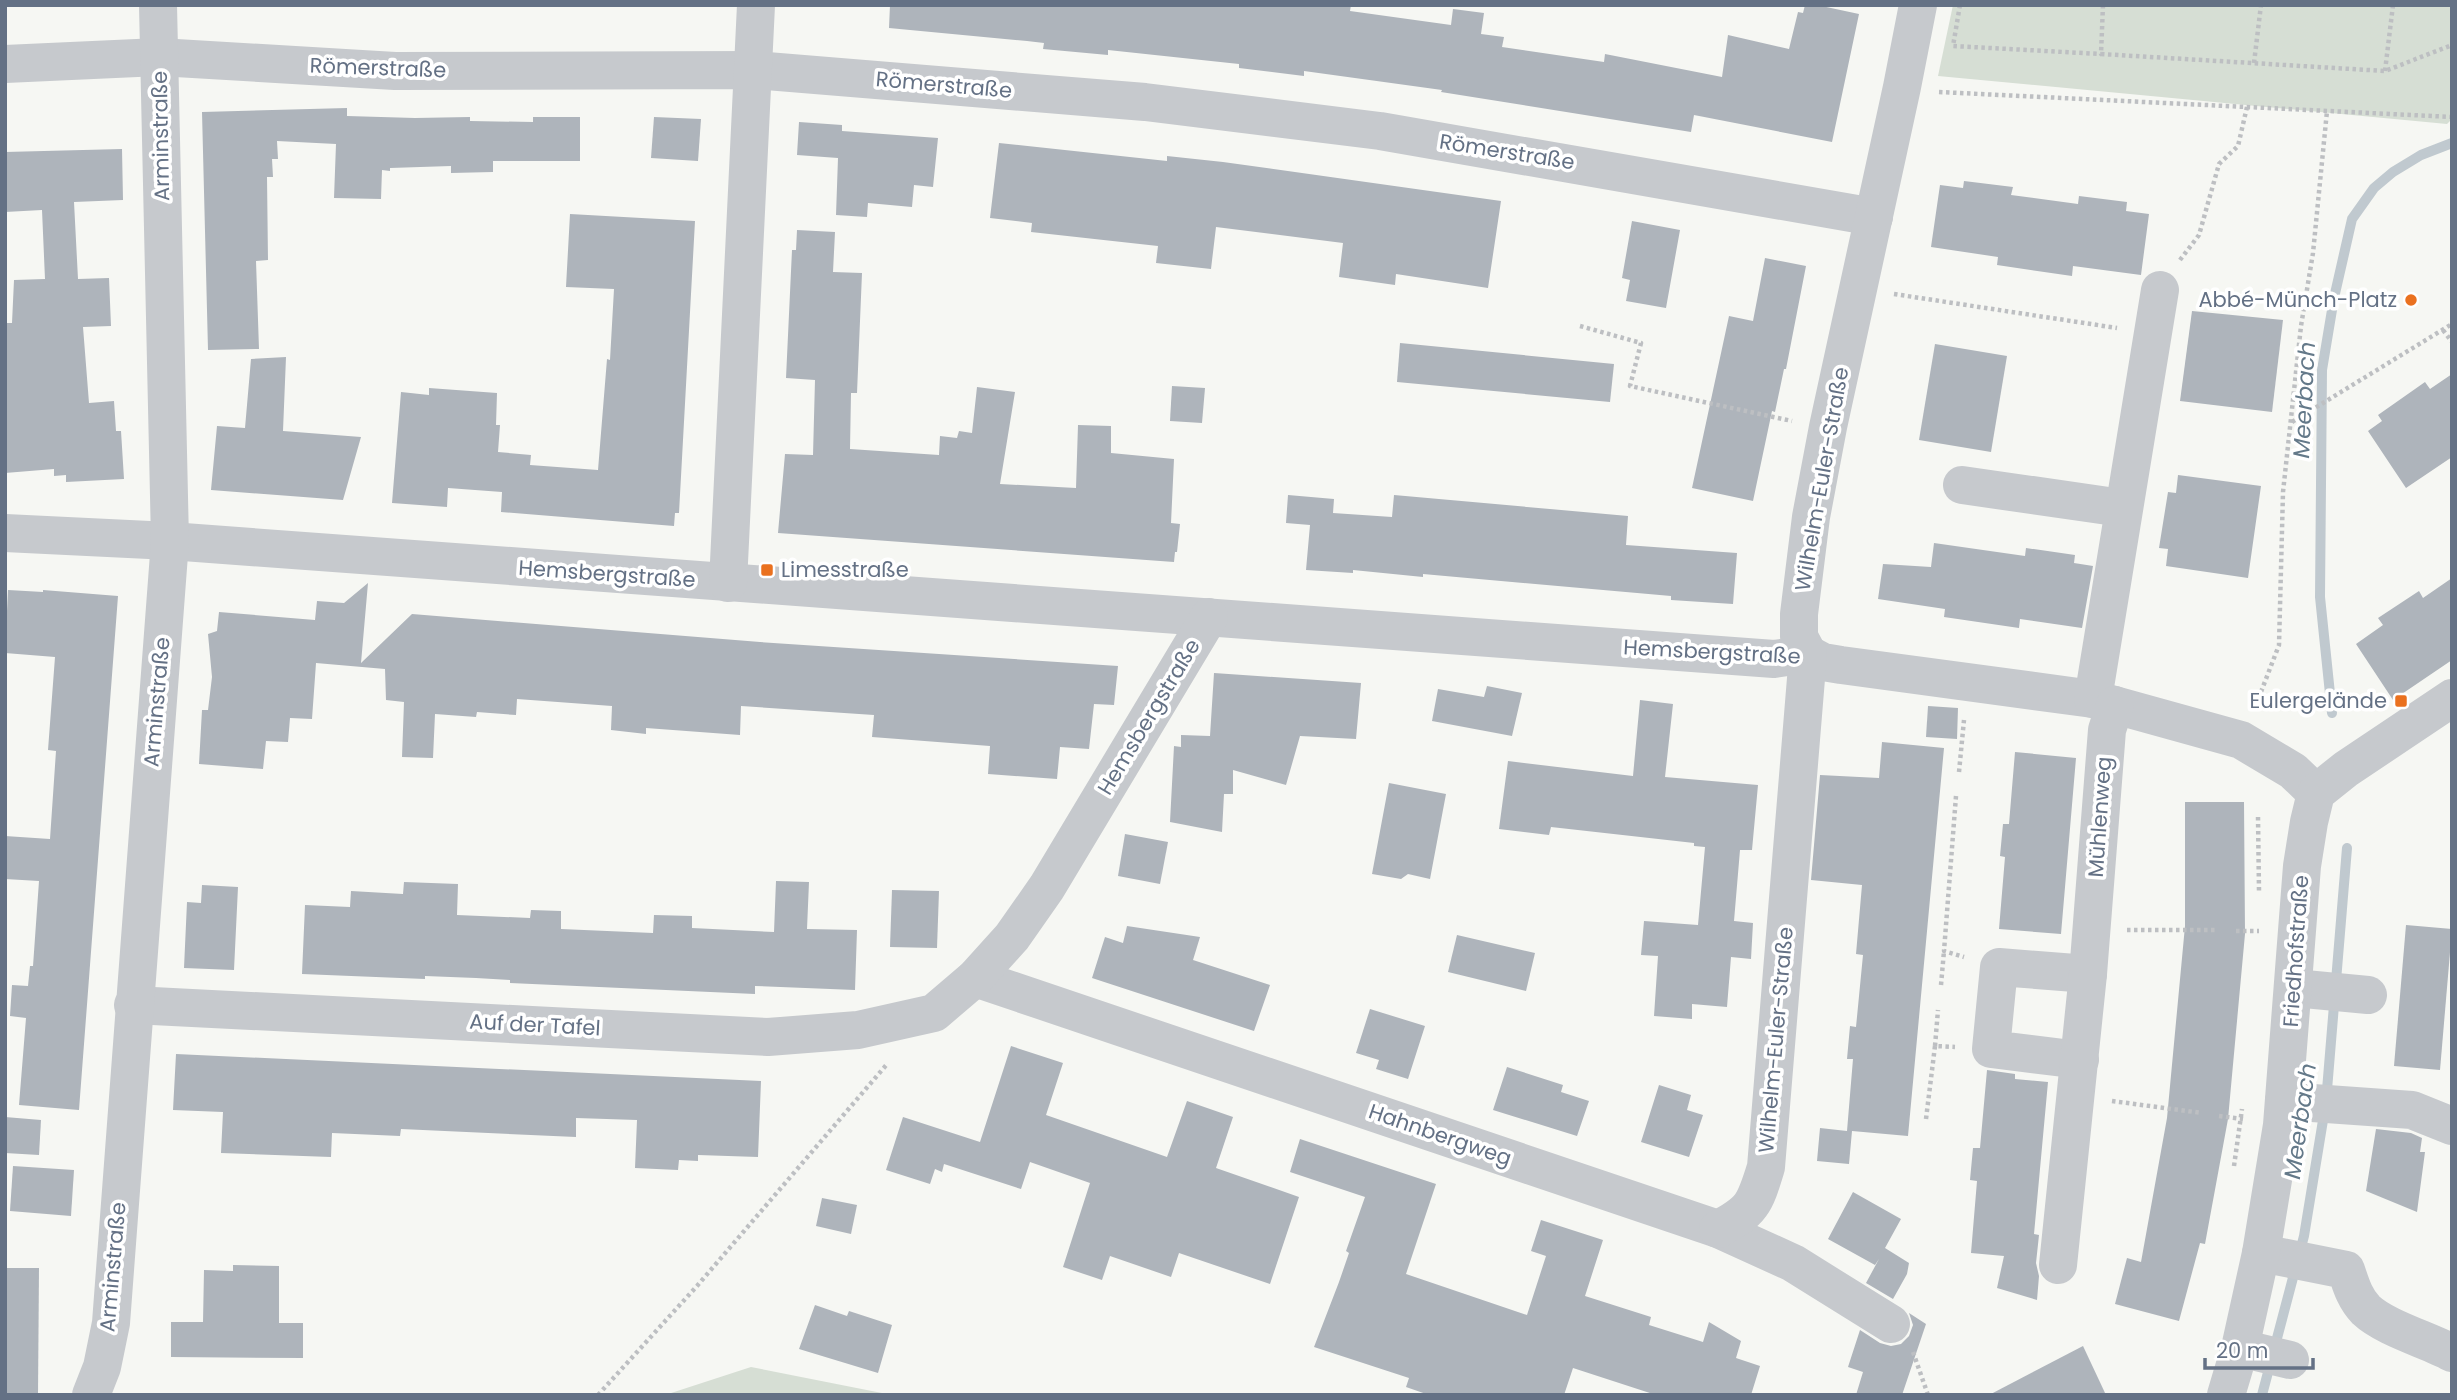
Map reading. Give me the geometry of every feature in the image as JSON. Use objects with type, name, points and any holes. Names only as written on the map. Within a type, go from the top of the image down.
[{"type":"street","name":"Arminstraße","points":[[91,1395],[102,1367],[111,1323],[170,541],[158,5]]},
{"type":"street","points":[[728,583],[756,5]]},
{"type":"street","name":"Wilhelm-Euler-Straße","points":[[1718,1229],[1742,1217],[1756,1200],[1766,1167],[1808,654],[1799,637],[1799,614],[1811,517],[1918,5]]},
{"type":"street","name":"Römerstraße","points":[[5,64],[159,57],[395,71],[754,70],[1144,102],[1380,131],[1874,217]]},
{"type":"street","name":"Mühlenweg","points":[[2058,1265],[2088,974],[2107,730],[2104,702],[2122,508],[2160,290]]},
{"type":"street","points":[[1962,485],[2122,508]]},
{"type":"street","name":"Hemsbergstraße","points":[[5,533],[170,541],[1774,659],[1808,654],[1832,664],[1969,681],[2104,702],[2241,740],[2293,771],[2316,793]]},
{"type":"street","name":"Hemsbergstraße","points":[[934,1013],[975,978],[1012,937],[1047,887],[1209,617]]},
{"type":"street","points":[[2316,793],[2346,769],[2452,698]]},
{"type":"street","name":"Friedhofstraße","points":[[2226,1395],[2263,1354],[2285,1258],[2282,1125],[2308,1103],[2330,992],[2302,866],[2316,793]]},
{"type":"street","points":[[2078,1078],[1991,1049],[1999,967],[2088,974]]},
{"type":"street","name":"Hahnbergweg","points":[[975,978],[1718,1229],[1793,1264],[1891,1324]]},
{"type":"street","name":"Auf der Tafel","points":[[133,1005],[768,1037],[858,1030],[934,1013]]},
{"type":"street","points":[[2308,1103],[2412,1110],[2452,1126]]},
{"type":"street","points":[[2285,1258],[2346,1270],[2354,1293],[2366,1310],[2382,1322],[2452,1353]]},
{"type":"path","points":[[1960,5],[1953,46],[2385,71],[2452,45]]},
{"type":"path","points":[[2101,54],[2104,5]]},
{"type":"path","points":[[2254,63],[2261,5]]},
{"type":"path","points":[[2385,71],[2393,5]]},
{"type":"path","points":[[1902,87],[1937,92],[2452,117]]},
{"type":"path","points":[[2160,290],[2165,278],[2199,235],[2219,164],[2238,146],[2247,107]]},
{"type":"path","points":[[2241,740],[2279,645],[2283,492],[2301,326],[2313,253],[2327,111]]},
{"type":"path","points":[[1859,288],[2152,334]]},
{"type":"path","points":[[2292,422],[2452,324]]},
{"type":"path","points":[[1580,326],[1641,343],[1630,386],[1828,427]]},
{"type":"path","points":[[2443,330],[2452,342]]},
{"type":"path","points":[[1959,772],[1969,681]]},
{"type":"path","points":[[1941,985],[1956,796]]},
{"type":"path","points":[[2091,929],[2218,930]]},
{"type":"path","points":[[1944,951],[1999,967]]},
{"type":"path","points":[[1926,1119],[1938,1010]]},
{"type":"path","points":[[1935,1046],[1991,1049]]},
{"type":"path","points":[[598,1395],[697,1286],[892,1059]]},
{"type":"path","points":[[2078,1078],[2202,1113]]},
{"type":"path","points":[[2233,1172],[2243,1106]]},
{"type":"shaded area","points":[[1953,5],[2452,5],[2452,119],[2447,124],[1938,76]]},
{"type":"shaded area","points":[[751,1367],[892,1395],[665,1395]]},
{"type":"building","points":[[890,5],[1351,5],[1350,11],[1451,25],[1453,9],[1484,13],[1481,34],[1504,37],[1502,47],[1604,62],[1605,54],[1722,77],[1728,35],[1789,49],[1798,12],[1803,13],[1805,5],[1859,14],[1832,142],[1694,115],[1691,132],[1441,92],[1442,90],[1304,71],[1304,76],[1239,68],[1239,64],[1108,50],[1108,55],[1043,49],[1044,43],[889,28]]},
{"type":"building","points":[[347,108],[347,116],[470,117],[470,121],[533,122],[533,117],[580,117],[580,161],[493,161],[493,172],[451,173],[451,166],[390,168],[390,171],[382,170],[381,199],[334,198],[336,144],[277,141],[278,159],[272,159],[273,177],[267,177],[268,260],[256,261],[259,349],[208,350],[202,112]]},
{"type":"building","points":[[654,117],[701,119],[698,161],[651,158]]},
{"type":"building","points":[[799,122],[842,125],[842,131],[938,138],[933,187],[914,185],[912,207],[868,203],[867,217],[836,215],[838,158],[797,155]]},
{"type":"building","points":[[999,143],[1167,161],[1167,156],[1223,162],[1501,201],[1488,288],[1396,274],[1395,285],[1339,277],[1343,243],[1216,227],[1211,269],[1156,263],[1158,246],[1031,232],[1032,223],[990,218]]},
{"type":"building","points":[[122,149],[123,200],[74,202],[78,279],[109,278],[111,326],[83,327],[89,403],[114,401],[116,431],[121,431],[124,479],[66,482],[66,475],[54,476],[54,469],[5,473],[5,323],[12,323],[14,280],[45,279],[42,210],[5,212],[5,152]]},
{"type":"building","points":[[1964,181],[2013,187],[2011,195],[2078,204],[2079,196],[2127,202],[2126,211],[2149,214],[2141,275],[2073,266],[2072,276],[1997,265],[1998,257],[1931,247],[1940,185],[1963,188]]},
{"type":"building","points":[[570,214],[695,221],[679,513],[675,513],[674,526],[501,512],[502,492],[448,488],[447,507],[392,503],[401,392],[429,395],[429,388],[497,393],[496,425],[500,425],[498,452],[531,455],[530,465],[598,470],[607,359],[610,360],[614,289],[566,287]]},
{"type":"building","points":[[1632,221],[1680,230],[1666,308],[1626,301],[1630,280],[1622,278]]},
{"type":"building","points":[[797,230],[835,232],[833,272],[862,273],[857,393],[851,393],[850,449],[939,455],[940,436],[957,438],[959,431],[972,433],[977,387],[1015,392],[1000,484],[1076,488],[1078,425],[1111,426],[1111,453],[1174,459],[1171,523],[1180,524],[1174,562],[778,533],[785,454],[813,455],[815,380],[786,378],[792,250],[796,250]]},
{"type":"building","points":[[1765,258],[1806,266],[1786,369],[1775,412],[1772,411],[1753,501],[1692,488],[1729,316],[1753,321]]},
{"type":"building","points":[[2192,311],[2283,320],[2272,412],[2180,401]]},
{"type":"building","points":[[1400,343],[1614,364],[1610,402],[1397,382]]},
{"type":"building","points":[[1935,344],[2007,356],[1991,452],[1919,440]]},
{"type":"building","points":[[286,357],[283,431],[361,437],[343,500],[211,490],[217,426],[245,428],[251,359]]},
{"type":"building","points":[[2452,374],[2452,457],[2406,488],[2368,431],[2382,421],[2378,415],[2425,382],[2430,389]]},
{"type":"building","points":[[1172,386],[1205,388],[1202,423],[1170,421]]},
{"type":"building","points":[[2178,475],[2261,486],[2248,578],[2166,566],[2168,549],[2159,548],[2168,492],[2176,493]]},
{"type":"building","points":[[1288,495],[1334,499],[1333,513],[1392,517],[1394,495],[1628,516],[1626,545],[1737,553],[1733,604],[1423,574],[1423,577],[1353,570],[1353,573],[1306,570],[1310,525],[1286,523]]},
{"type":"building","points":[[1934,543],[2025,556],[2026,548],[2075,555],[2074,563],[2093,566],[2082,628],[2020,619],[2019,628],[1944,617],[1945,609],[1878,599],[1883,564],[1931,567]]},
{"type":"building","points":[[2452,578],[2452,660],[2393,700],[2356,644],[2383,625],[2378,618],[2419,591],[2423,598]]},
{"type":"building","points":[[368,583],[361,663],[412,614],[760,642],[1118,666],[1114,705],[1094,704],[1089,749],[1060,747],[1057,779],[988,774],[990,746],[872,737],[874,715],[741,706],[740,735],[646,728],[646,734],[611,730],[612,706],[517,699],[516,715],[477,712],[476,717],[435,714],[433,758],[402,757],[404,702],[386,700],[385,669],[316,663],[312,719],[290,718],[288,742],[266,741],[263,769],[199,764],[202,710],[208,710],[212,677],[208,634],[217,631],[219,612],[315,620],[317,601],[344,603]]},
{"type":"building","points":[[8,590],[118,596],[79,1110],[19,1105],[26,1018],[10,1016],[12,985],[28,986],[30,966],[33,966],[39,881],[5,879],[5,836],[50,839],[56,751],[48,750],[55,657],[5,653]]},
{"type":"building","points":[[1214,673],[1361,683],[1356,739],[1300,736],[1286,785],[1233,770],[1233,794],[1224,794],[1222,832],[1170,822],[1174,746],[1181,747],[1181,735],[1210,736]]},
{"type":"building","points":[[1487,686],[1522,693],[1512,736],[1432,721],[1438,689],[1484,697]]},
{"type":"building","points":[[1640,700],[1673,704],[1665,777],[1758,785],[1752,850],[1740,850],[1734,921],[1753,923],[1751,959],[1731,957],[1727,1007],[1692,1004],[1692,1019],[1654,1016],[1658,956],[1641,955],[1644,921],[1698,925],[1705,847],[1694,846],[1694,843],[1551,827],[1549,835],[1499,829],[1508,761],[1633,776]]},
{"type":"building","points":[[1928,706],[1958,708],[1957,739],[1926,737]]},
{"type":"building","points":[[1882,742],[1944,748],[1908,1136],[1852,1131],[1849,1164],[1817,1161],[1820,1128],[1847,1131],[1853,1059],[1847,1059],[1850,1026],[1856,1027],[1863,955],[1856,954],[1862,885],[1811,880],[1820,775],[1879,778]]},
{"type":"building","points":[[2015,752],[2076,758],[2061,934],[1999,929],[2005,857],[2000,856],[2003,824],[2009,824]]},
{"type":"building","points":[[1389,783],[1446,794],[1430,879],[1408,874],[1401,879],[1372,874]]},
{"type":"building","points":[[2185,802],[2244,802],[2245,934],[2228,1119],[2205,1244],[2200,1243],[2179,1321],[2115,1304],[2127,1258],[2141,1262],[2167,1118],[2185,926]]},
{"type":"building","points":[[1125,834],[1168,842],[1160,884],[1118,876]]},
{"type":"building","points":[[776,881],[809,882],[807,929],[857,930],[855,990],[755,986],[755,994],[510,983],[510,980],[476,978],[425,976],[425,979],[302,974],[305,905],[350,907],[351,891],[403,894],[404,882],[458,884],[457,915],[530,918],[531,910],[561,911],[561,929],[653,933],[654,915],[692,916],[692,928],[774,932]]},
{"type":"building","points":[[202,885],[238,887],[234,970],[184,968],[187,902],[201,903]]},
{"type":"building","points":[[892,890],[939,891],[937,948],[890,947]]},
{"type":"building","points":[[2406,925],[2452,929],[2440,1070],[2394,1066]]},
{"type":"building","points":[[1127,926],[1200,937],[1193,960],[1270,985],[1254,1031],[1092,978],[1105,937],[1123,943]]},
{"type":"building","points":[[1457,935],[1535,953],[1526,991],[1448,972]]},
{"type":"building","points":[[1370,1009],[1425,1026],[1408,1079],[1376,1069],[1379,1060],[1356,1053]]},
{"type":"building","points":[[1011,1046],[1063,1063],[1046,1115],[1167,1157],[1187,1101],[1233,1117],[1216,1168],[1299,1197],[1270,1284],[1179,1253],[1171,1277],[1110,1256],[1102,1280],[1063,1267],[1090,1183],[1030,1162],[1021,1189],[944,1164],[942,1172],[935,1169],[930,1184],[886,1170],[903,1117],[980,1142]]},
{"type":"building","points":[[176,1054],[761,1081],[758,1157],[698,1155],[698,1161],[679,1160],[678,1170],[635,1168],[637,1120],[576,1118],[576,1137],[401,1129],[400,1136],[332,1133],[331,1157],[221,1153],[223,1112],[173,1110]]},
{"type":"building","points":[[1507,1067],[1563,1085],[1561,1092],[1589,1101],[1577,1136],[1493,1110]]},
{"type":"building","points":[[1987,1070],[2015,1074],[2015,1079],[2048,1082],[2034,1234],[2039,1235],[2036,1263],[2039,1276],[2037,1300],[1997,1288],[2004,1256],[1971,1253],[1977,1181],[1970,1180],[1973,1148],[1980,1148]]},
{"type":"building","points":[[1659,1085],[1691,1095],[1687,1110],[1703,1115],[1689,1157],[1641,1142]]},
{"type":"building","points":[[5,1117],[41,1120],[39,1155],[5,1153]]},
{"type":"building","points":[[2376,1129],[2411,1133],[2422,1138],[2420,1152],[2425,1152],[2417,1212],[2366,1191]]},
{"type":"building","points":[[1300,1139],[1436,1184],[1406,1274],[1527,1315],[1546,1256],[1531,1251],[1541,1220],[1603,1240],[1585,1296],[1651,1317],[1649,1325],[1703,1342],[1709,1322],[1741,1341],[1736,1358],[1760,1366],[1751,1395],[1656,1395],[1573,1368],[1564,1395],[1429,1395],[1406,1387],[1409,1378],[1314,1347],[1349,1253],[1346,1251],[1365,1197],[1290,1172]]},
{"type":"building","points":[[13,1166],[74,1170],[71,1216],[10,1211]]},
{"type":"building","points":[[1853,1192],[1901,1219],[1885,1248],[1909,1263],[1907,1274],[1893,1299],[1866,1283],[1879,1259],[1875,1265],[1828,1239]]},
{"type":"building","points":[[822,1198],[857,1205],[851,1234],[816,1226]]},
{"type":"building","points":[[233,1265],[279,1266],[279,1323],[303,1323],[303,1358],[171,1357],[171,1322],[203,1322],[204,1270],[233,1271]]},
{"type":"building","points":[[5,1268],[39,1268],[38,1395],[5,1395]]},
{"type":"building","points":[[815,1305],[847,1316],[849,1311],[892,1325],[878,1373],[799,1349]]},
{"type":"building","points":[[1909,1313],[1926,1324],[1902,1395],[1856,1395],[1863,1372],[1848,1367],[1860,1330],[1880,1343],[1891,1346],[1901,1344],[1909,1336],[1913,1325]]},
{"type":"building","points":[[2083,1346],[2106,1395],[1989,1395]]},
{"type":"waterway","name":"Meerbach","points":[[2332,713],[2320,597],[2322,370],[2334,298],[2352,219],[2374,188],[2393,172],[2421,155],[2452,143]]},
{"type":"waterway","name":"Meerbach","points":[[2262,1395],[2304,1236],[2326,1102],[2347,848]]},
{"type":"place","name":"Abbé-Münch-Platz","points":[[2411,300]]},
{"type":"place","name":"Limesstraße","points":[[767,570]]},
{"type":"place","name":"Eulergelände","points":[[2401,701]]}]
